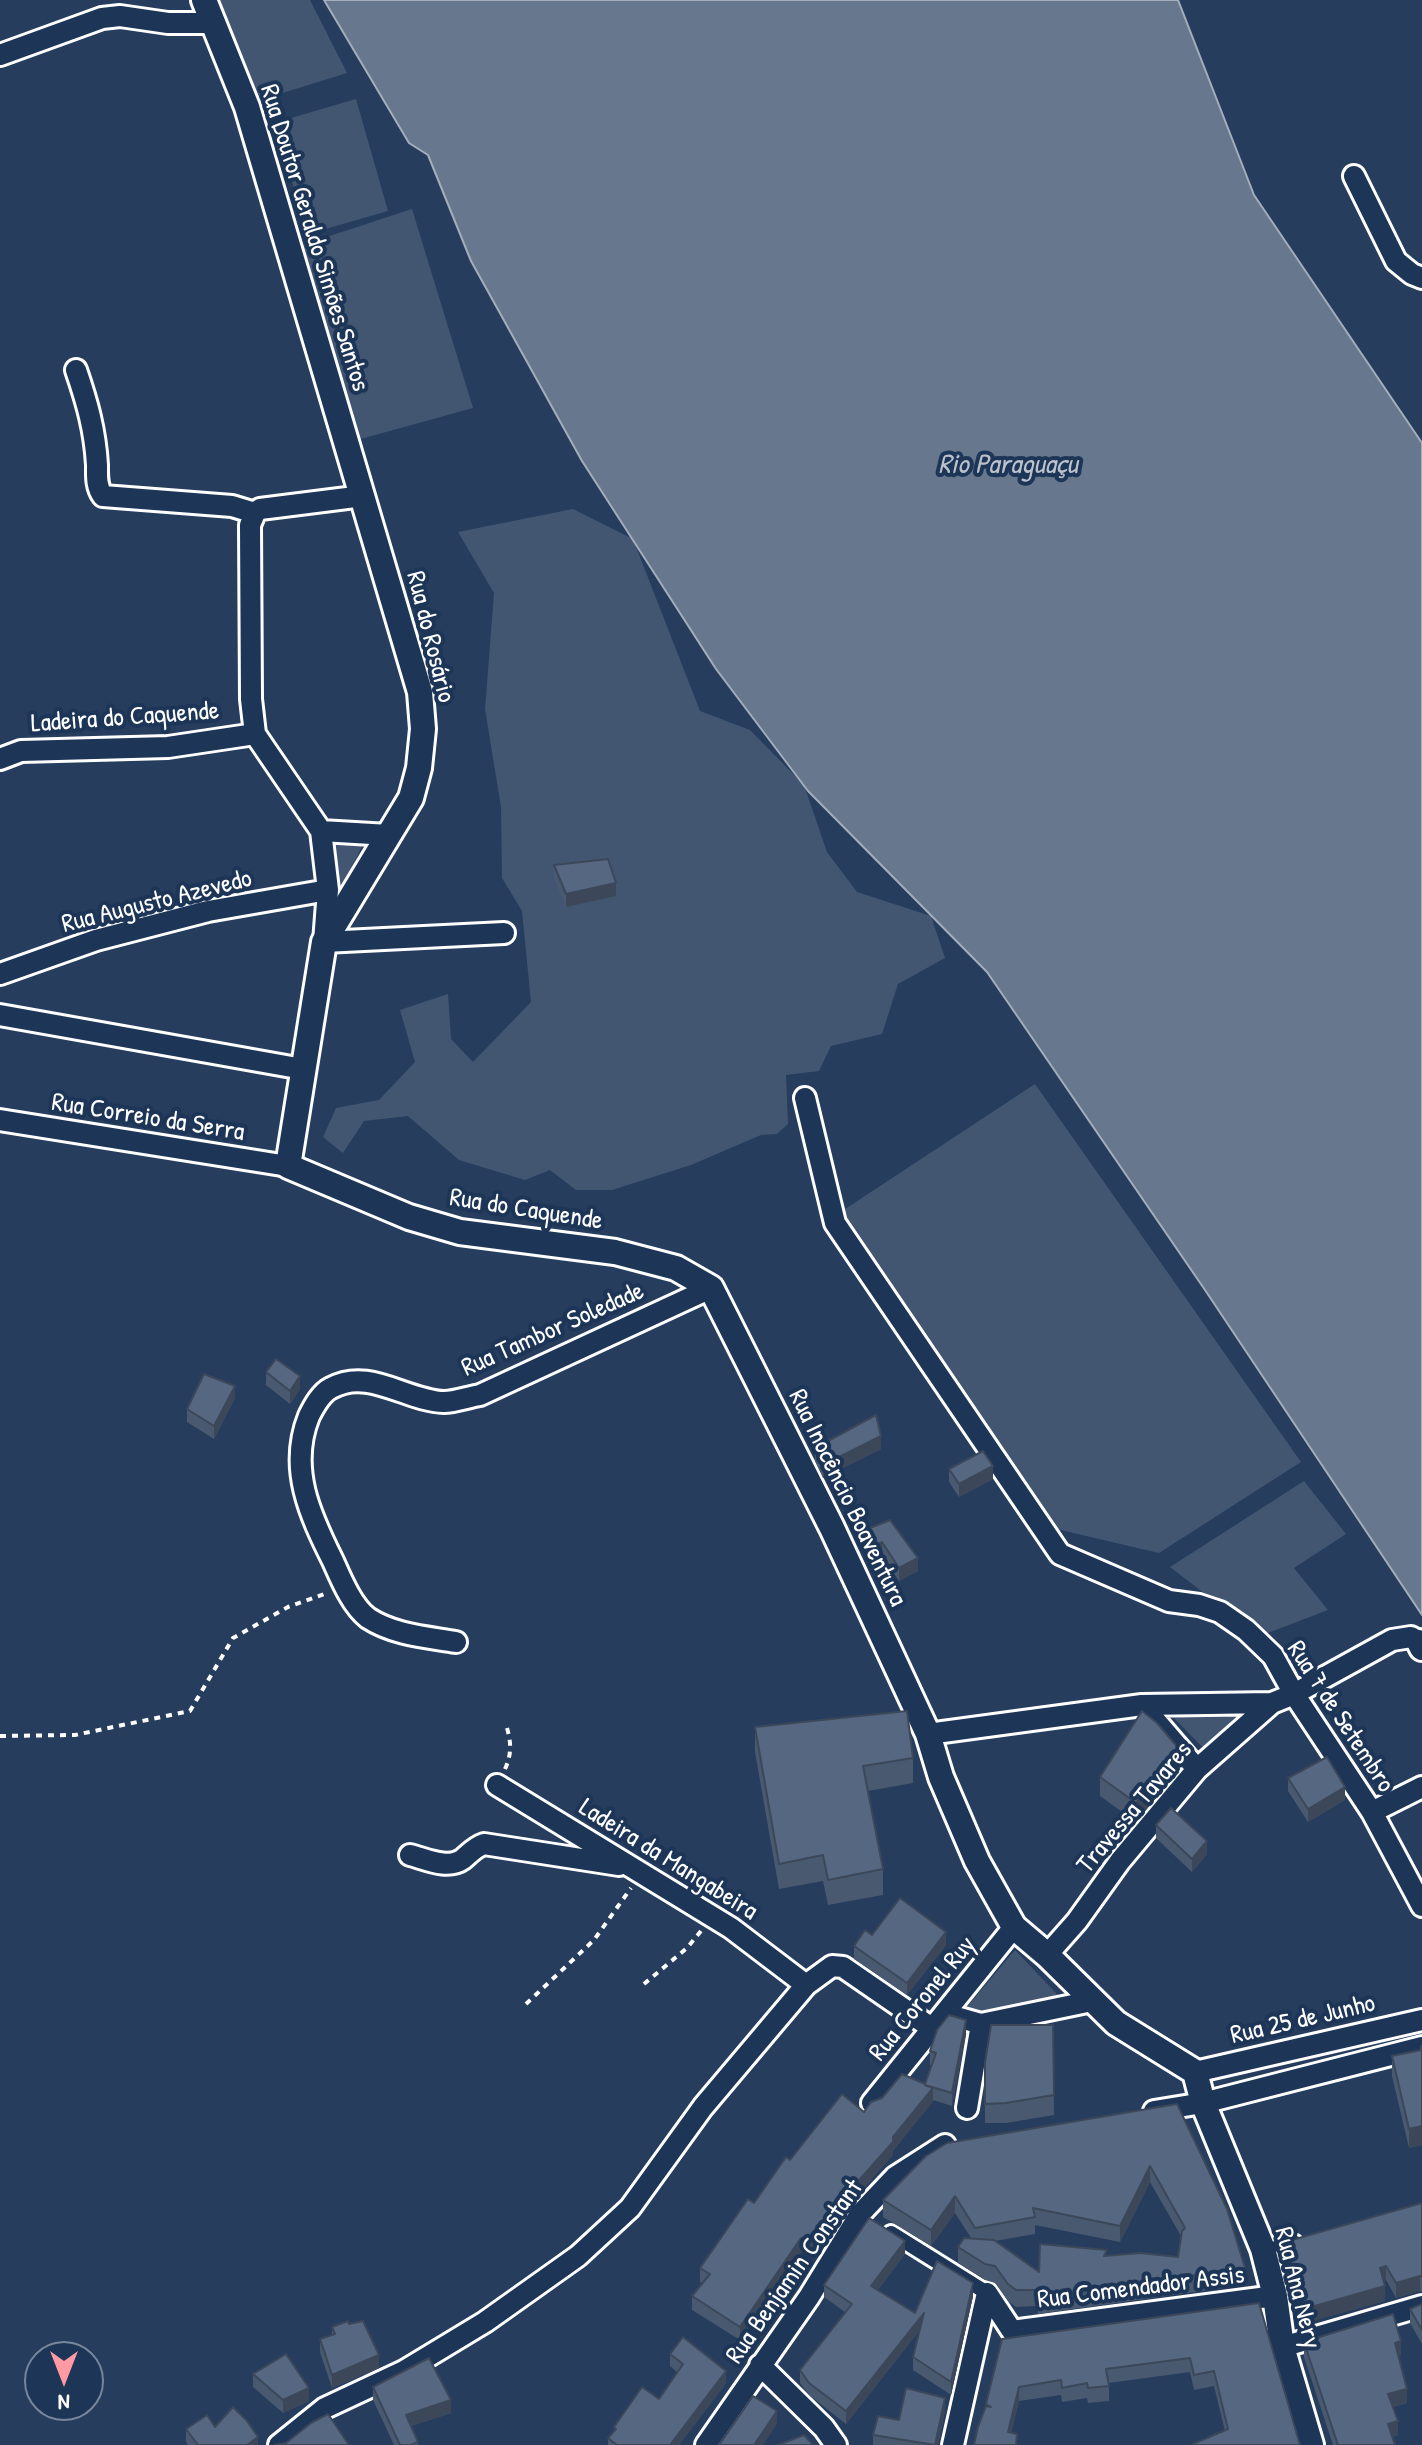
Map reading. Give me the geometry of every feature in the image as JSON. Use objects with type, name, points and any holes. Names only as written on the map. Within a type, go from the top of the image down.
[{"type":"street","name":"Rua Doutor Geraldo Simões Santos","points":[[204,0],[247,107],[363,496]]},
{"type":"street","points":[[0,55],[102,18],[120,16],[168,23],[215,23]]},
{"type":"street","points":[[1354,176],[1396,261],[1422,278]]},
{"type":"street","points":[[76,370],[92,417],[99,492],[103,496],[232,506],[257,511],[363,496]]},
{"type":"street","name":"Rua do Rosário","points":[[324,942],[411,798],[419,768],[423,729],[420,692],[363,496]]},
{"type":"street","points":[[257,511],[250,525],[251,699],[255,734],[321,831],[328,890],[324,942],[288,1166]]},
{"type":"street","name":"Ladeira do Caquende","points":[[0,759],[21,751],[168,747],[255,734]]},
{"type":"street","points":[[321,831],[389,835]]},
{"type":"street","name":"Rua Augusto Azevedo","points":[[0,974],[96,940],[208,911],[328,890]]},
{"type":"street","points":[[324,942],[504,933]]},
{"type":"street","points":[[0,1015],[303,1069]]},
{"type":"street","name":"Rua 7 de Setembro","points":[[805,1098],[835,1223],[1060,1554],[1169,1601],[1199,1605],[1220,1612],[1246,1630],[1273,1656],[1294,1694],[1372,1812],[1422,1906]]},
{"type":"street","name":"Rua Correio da Serra","points":[[0,1120],[288,1166]]},
{"type":"street","name":"Rua do Caquende","points":[[288,1166],[409,1217],[447,1228],[615,1252],[676,1268],[711,1288]]},
{"type":"street","name":"Rua Tambor Soledade","points":[[456,1642],[395,1631],[366,1616],[345,1586],[310,1514],[302,1488],[300,1464],[304,1428],[314,1405],[331,1388],[357,1382],[381,1384],[421,1398],[446,1402],[480,1395],[711,1288]]},
{"type":"street","name":"Rua Inocêncio Boaventura","points":[[711,1288],[826,1515],[928,1734],[941,1777],[977,1861],[1014,1927]]},
{"type":"street","points":[[928,1734],[1142,1705],[1272,1703],[1392,1640],[1411,1637],[1421,1645]]},
{"type":"street","name":"Travessa Tavares","points":[[1047,1955],[1197,1769],[1272,1703]]},
{"type":"street","points":[[1142,1705],[1197,1769]]},
{"type":"street","name":"Ladeira da Mangabeira","points":[[497,1785],[713,1917],[806,1985]]},
{"type":"street","points":[[1372,1812],[1422,1787]]},
{"type":"street","points":[[410,1855],[447,1864],[457,1863],[484,1844],[636,1870]]},
{"type":"street","points":[[1014,1927],[1116,2023],[1195,2072]]},
{"type":"street","name":"Rua Coronel Ruy","points":[[872,2103],[1014,1927]]},
{"type":"street","points":[[279,2445],[325,2408],[404,2371],[485,2322],[578,2256],[630,2208],[703,2107],[806,1985],[832,1966],[843,1967],[940,2021],[981,2024],[1092,2001]]},
{"type":"street","name":"Rua 25 de Junho","points":[[1195,2072],[1422,2020]]},
{"type":"street","points":[[967,2108],[981,2024]]},
{"type":"street","name":"Rua 25 de Junho","points":[[1127,2116],[1203,2103],[1422,2047]]},
{"type":"street","name":"Rua Ana Nery","points":[[1195,2072],[1203,2103],[1263,2249],[1275,2296],[1282,2347],[1311,2445]]},
{"type":"street","name":"Rua Benjamin Constant","points":[[706,2445],[809,2297],[870,2220],[895,2177],[952,2144]]},
{"type":"street","points":[[870,2220],[987,2293],[953,2445]]},
{"type":"street","name":"Rua Comendador Assis","points":[[987,2293],[1012,2331],[1275,2296]]},
{"type":"street","points":[[1282,2347],[1422,2306]]},
{"type":"street","points":[[978,2337],[1012,2331]]},
{"type":"street","points":[[760,2365],[824,2428],[836,2445]]},
{"type":"lane","points":[[1263,2249],[1303,2239]]},
{"type":"path","points":[[0,1736],[75,1735],[190,1711],[233,1638],[288,1607],[345,1586]]},
{"type":"path","points":[[497,1785],[509,1760],[511,1742],[507,1728]]},
{"type":"path","points":[[526,2004],[594,1940],[636,1870]]},
{"type":"path","points":[[644,1984],[687,1948],[713,1917]]},
{"type":"shaded area","points":[[219,0],[310,0],[347,73],[260,100]]},
{"type":"shaded area","points":[[356,99],[388,211],[308,234],[274,123]]},
{"type":"shaded area","points":[[412,209],[473,408],[357,440],[299,246]]},
{"type":"shaded area","points":[[573,509],[633,539],[700,711],[750,730],[804,785],[827,852],[857,892],[931,916],[945,958],[898,984],[882,1034],[831,1046],[819,1071],[786,1075],[788,1124],[777,1134],[761,1135],[691,1165],[612,1190],[576,1190],[550,1170],[525,1180],[459,1160],[408,1116],[364,1121],[343,1153],[323,1137],[336,1108],[379,1100],[415,1062],[400,1010],[448,994],[451,1039],[473,1062],[531,1002],[522,911],[502,878],[501,807],[485,709],[494,593],[458,532]]},
{"type":"shaded area","points":[[365,840],[339,894],[334,841]]},
{"type":"shaded area","points":[[1035,1084],[1301,1462],[1159,1553],[1052,1528],[836,1215]]},
{"type":"shaded area","points":[[1304,1481],[1346,1534],[1294,1568],[1328,1610],[1260,1636],[1170,1567]]},
{"type":"shaded area","points":[[1241,1710],[1211,1756],[1174,1718]]},
{"type":"shaded area","points":[[1015,1950],[1073,2011],[959,2016]]},
{"type":"water","name":"Rio Paraguaçu","points":[[324,0],[1178,0],[1254,195],[1422,443],[1422,1615],[987,972],[808,791],[716,669],[582,461],[471,261],[428,155],[409,143]]},
{"type":"building","points":[[608,859],[616,883],[566,894],[554,865]]},
{"type":"building","points":[[276,1359],[300,1376],[290,1391],[266,1372]]},
{"type":"building","points":[[204,1374],[235,1386],[214,1426],[187,1409]]},
{"type":"building","points":[[876,1415],[881,1436],[823,1465],[815,1448]]},
{"type":"building","points":[[983,1451],[993,1466],[959,1484],[949,1469]]},
{"type":"building","points":[[890,1520],[918,1558],[899,1568],[882,1542],[873,1547],[865,1530]]},
{"type":"building","points":[[907,1711],[913,1758],[863,1766],[883,1869],[828,1880],[823,1855],[779,1864],[755,1727]]},
{"type":"building","points":[[1142,1711],[1180,1750],[1136,1803],[1100,1777]]},
{"type":"building","points":[[1327,1757],[1345,1787],[1308,1809],[1288,1778]]},
{"type":"building","points":[[1171,1808],[1207,1841],[1192,1859],[1156,1825]]},
{"type":"building","points":[[900,1898],[946,1932],[907,1983],[854,1946],[865,1930],[872,1935]]},
{"type":"building","points":[[949,2015],[966,2020],[952,2093],[925,2085],[933,2088],[893,2137],[893,2142],[805,2241],[801,2238],[740,2327],[692,2296],[710,2274],[700,2268],[748,2199],[754,2203],[786,2157],[790,2160],[842,2094],[864,2112],[871,2102],[882,2098],[902,2074],[925,2084],[936,2053],[930,2051],[937,2030]]},
{"type":"building","points":[[991,2025],[1053,2025],[1054,2095],[985,2104],[985,2063]]},
{"type":"building","points":[[1421,2046],[1422,2126],[1409,2129],[1392,2056],[1421,2050]]},
{"type":"building","points":[[1177,2104],[1227,2209],[1245,2268],[1038,2298],[1038,2290],[1016,2290],[995,2266],[985,2264],[958,2247],[964,2238],[994,2240],[1039,2272],[1040,2244],[1107,2250],[1104,2256],[1140,2253],[1178,2257],[1185,2228],[1150,2166],[1120,2226],[1033,2208],[1035,2217],[975,2228],[955,2196],[931,2230],[883,2200],[926,2156],[947,2143]]},
{"type":"building","points":[[1422,2203],[1422,2277],[1396,2283],[1386,2266],[1380,2268],[1385,2286],[1304,2309],[1285,2242]]},
{"type":"building","points":[[869,2218],[905,2241],[871,2286],[915,2313],[937,2261],[973,2283],[951,2382],[913,2357],[924,2313],[846,2411],[809,2383],[800,2370],[852,2304],[824,2285]]},
{"type":"building","points":[[1259,2303],[1300,2445],[1194,2445],[1228,2429],[1214,2371],[1194,2375],[1190,2358],[1106,2369],[1109,2386],[1088,2388],[1087,2383],[1062,2388],[1061,2380],[1019,2387],[1008,2432],[1017,2434],[1016,2445],[974,2445],[986,2406],[991,2407],[986,2404],[1002,2339]]},
{"type":"building","points":[[1422,2304],[1422,2330],[1410,2309]]},
{"type":"building","points":[[1393,2314],[1401,2341],[1395,2343],[1407,2389],[1388,2394],[1398,2421],[1388,2424],[1395,2445],[1338,2445],[1304,2342]]},
{"type":"building","points":[[348,2321],[349,2324],[363,2321],[379,2355],[332,2375],[320,2339],[335,2334],[332,2327]]},
{"type":"building","points":[[683,2337],[726,2371],[670,2445],[617,2445],[608,2438],[642,2387],[659,2399],[683,2364],[670,2354]]},
{"type":"building","points":[[286,2354],[309,2388],[283,2400],[253,2374]]},
{"type":"building","points":[[429,2358],[451,2400],[406,2415],[418,2442],[400,2445],[373,2387]]},
{"type":"building","points":[[906,2388],[945,2398],[935,2445],[873,2435],[878,2416],[899,2420]]},
{"type":"building","points":[[753,2396],[777,2411],[754,2445],[719,2445]]},
{"type":"building","points":[[233,2407],[258,2437],[247,2445],[198,2445],[186,2429],[207,2415],[215,2427]]},
{"type":"building","points":[[328,2414],[349,2445],[274,2445],[286,2443]]},
{"type":"building","points":[[804,2435],[813,2445],[778,2445]]}]
